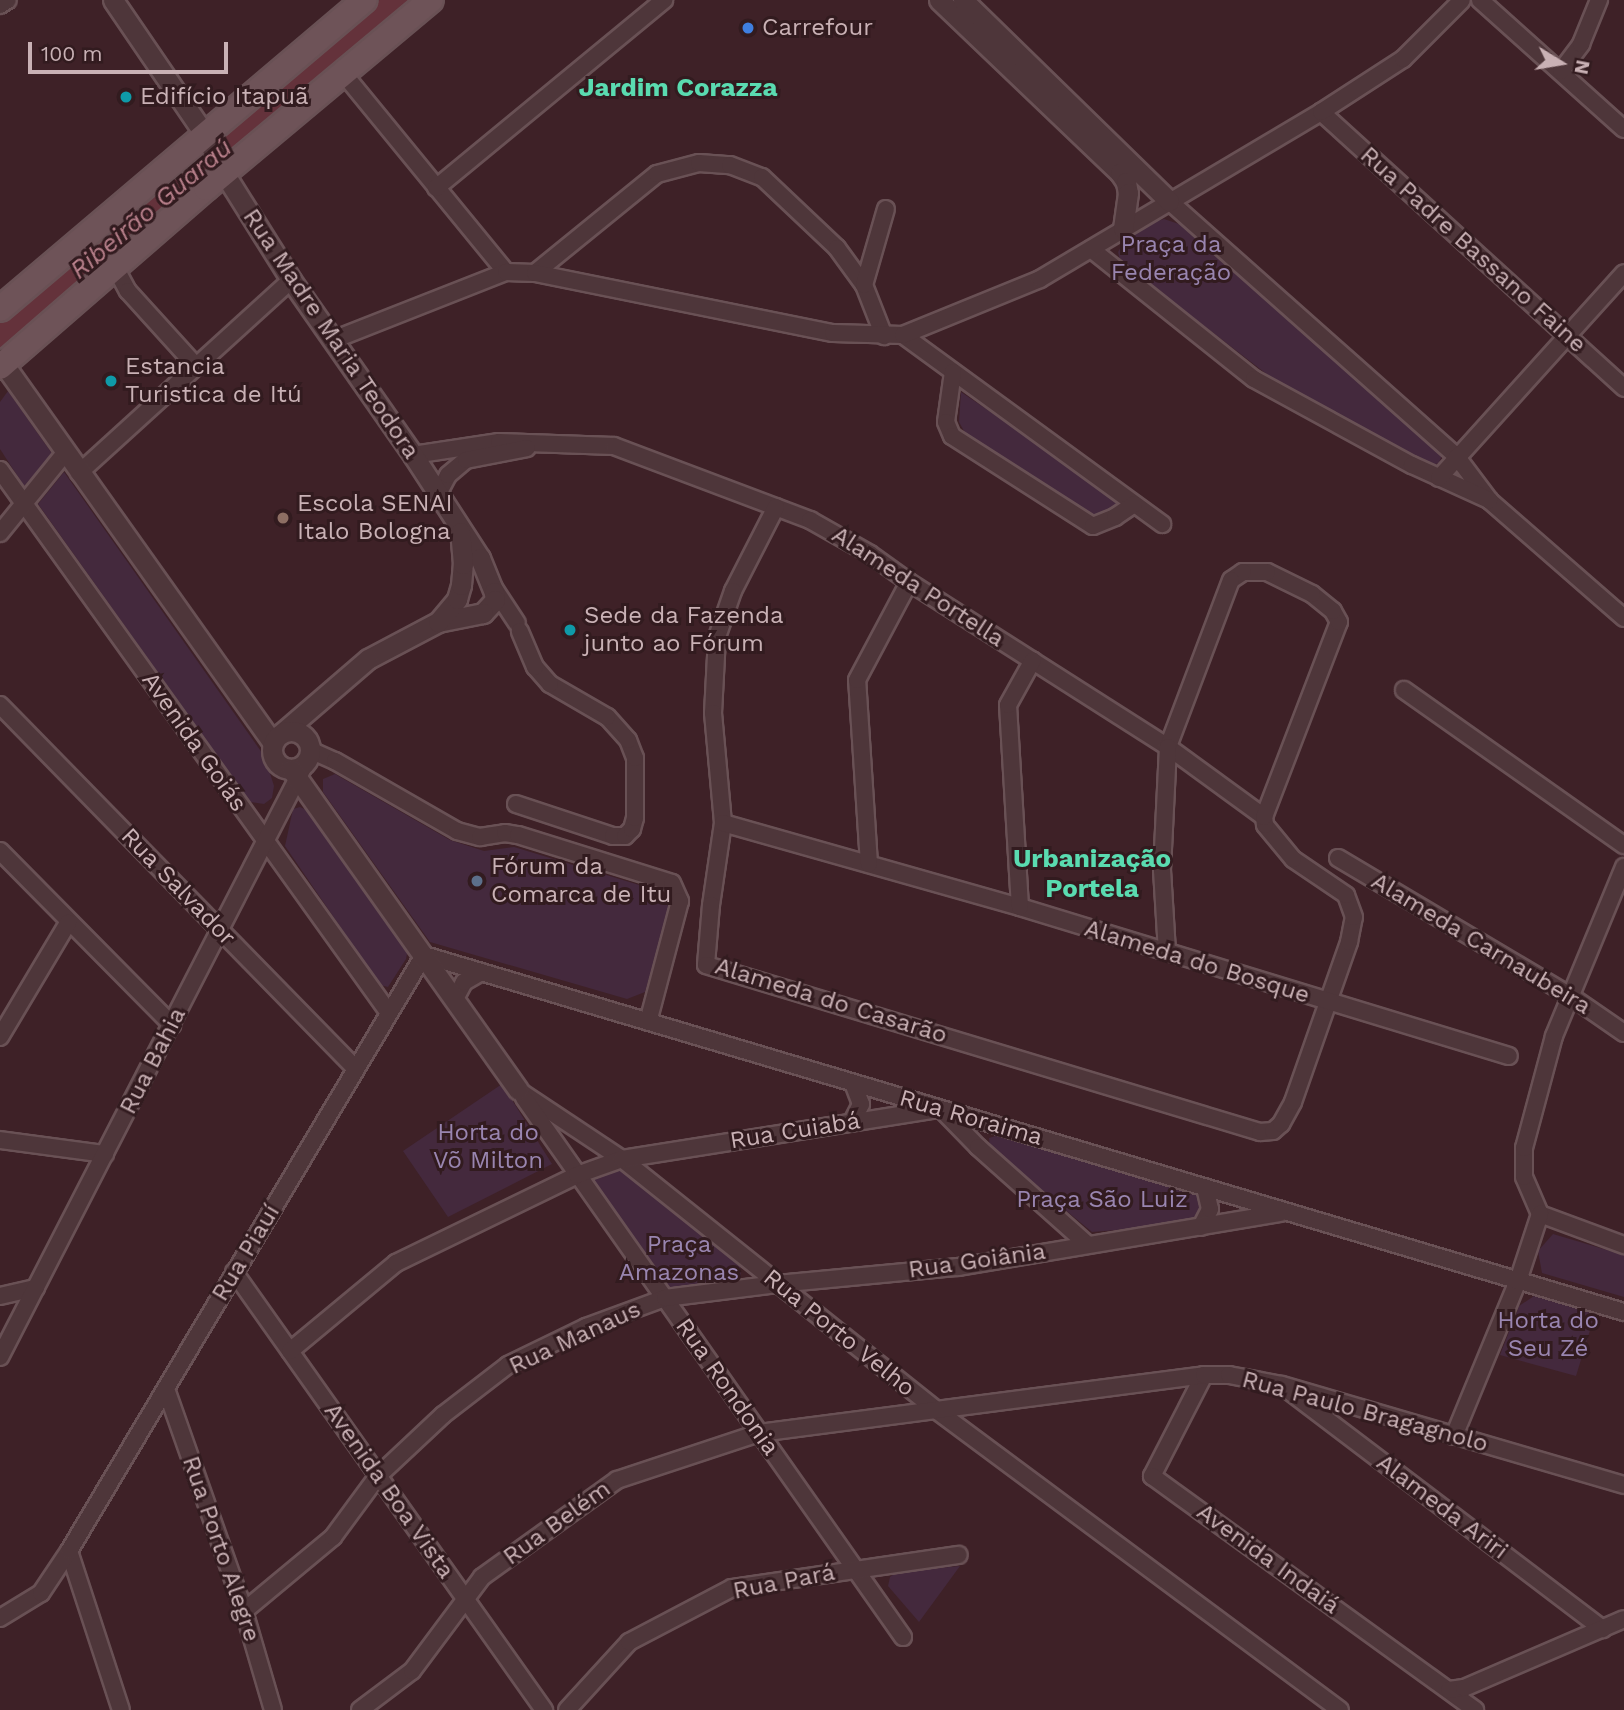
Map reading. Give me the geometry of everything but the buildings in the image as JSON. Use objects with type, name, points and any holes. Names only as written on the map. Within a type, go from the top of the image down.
[{"type":"main road","points":[[0,309],[207,139],[365,0]]},
{"type":"main road","points":[[1,363],[115,267],[222,169],[431,0]]},
{"type":"street","points":[[0,5],[8,0]]},
{"type":"street","points":[[113,0],[207,139]]},
{"type":"street","points":[[436,188],[664,0]]},
{"type":"street","points":[[939,0],[1121,173],[1128,193],[1123,229]]},
{"type":"street","points":[[963,0],[1169,201],[1457,457],[1490,501],[1624,618]]},
{"type":"street","points":[[333,340],[506,272],[535,273],[833,333],[903,335],[1040,279],[1321,112],[1403,59],[1462,0]]},
{"type":"street","points":[[1480,0],[1624,129]]},
{"type":"street","points":[[1561,71],[1581,44],[1599,0]]},
{"type":"street","points":[[343,73],[506,272]]},
{"type":"street","name":"Rua Padre Bassano Faine","points":[[1321,112],[1624,388]]},
{"type":"street","name":"Rua Madre Maria Teodora","points":[[207,139],[222,169],[291,280],[413,455],[480,558],[490,583]]},
{"type":"street","points":[[535,273],[657,174],[699,163],[714,163],[745,170],[770,184],[836,248],[864,285],[884,336]]},
{"type":"street","points":[[864,285],[886,209]]},
{"type":"street","points":[[1091,248],[1254,379],[1438,478],[1490,501]]},
{"type":"street","points":[[115,267],[128,291],[196,366]]},
{"type":"street","points":[[1438,478],[1624,273]]},
{"type":"street","points":[[79,473],[291,280]]},
{"type":"street","points":[[903,335],[1162,524]]},
{"type":"street","points":[[1,363],[79,473],[278,737]]},
{"type":"street","points":[[953,372],[947,422],[951,436],[1093,526],[1115,517],[1134,504]]},
{"type":"street","name":"Alameda Portella","points":[[413,455],[499,442],[536,446],[614,446],[776,507],[830,530],[1168,747],[1264,817]]},
{"type":"street","name":"Alameda Portella","points":[[438,495],[448,475],[466,460],[536,446]]},
{"type":"street","points":[[0,533],[65,453]]},
{"type":"street","name":"Avenida Goiás","points":[[0,470],[389,1013]]},
{"type":"street","name":"Alameda do Casarão","points":[[776,507],[733,591],[717,637],[713,713],[723,823],[710,905],[706,965],[1261,1132],[1273,1130],[1281,1124],[1293,1102],[1326,1002]]},
{"type":"street","points":[[460,531],[459,592],[472,615]]},
{"type":"street","points":[[1167,951],[1162,870],[1168,747],[1231,580],[1244,572],[1267,572],[1312,594],[1333,611],[1339,622],[1264,817],[1265,825],[1277,844],[1314,876],[1346,895],[1353,908],[1349,942],[1326,1002]]},
{"type":"street","points":[[438,622],[459,592],[474,578],[490,583],[519,627],[535,667],[550,684],[607,717],[628,740],[635,758],[635,818],[632,829],[625,836],[613,836],[516,804]]},
{"type":"street","points":[[869,864],[857,680],[909,582]]},
{"type":"street","points":[[490,583],[495,600],[490,609],[438,622],[368,659],[278,737],[273,758],[284,768],[304,760],[335,761],[457,831],[481,838],[518,835],[672,883],[680,901],[648,1022]]},
{"type":"street","points":[[1020,907],[1008,705],[1033,660]]},
{"type":"street","points":[[1404,690],[1624,845]]},
{"type":"street","points":[[304,760],[309,722],[316,704]]},
{"type":"street","name":"Rua Salvador","points":[[0,705],[356,1069]]},
{"type":"street","points":[[278,737],[298,732],[312,800],[455,999],[464,982],[481,972]]},
{"type":"street","name":"Rua Bahia","points":[[0,1357],[266,843],[304,760]]},
{"type":"street","name":"Alameda do Bosque","points":[[723,823],[1020,907],[1509,1056]]},
{"type":"street","points":[[0,851],[68,923],[172,1025]]},
{"type":"street","name":"Alameda Carnaubeira","points":[[1338,858],[1569,995],[1624,1033]]},
{"type":"street","points":[[1454,1436],[1518,1281],[1540,1214],[1524,1177],[1524,1148],[1554,1036],[1624,867]]},
{"type":"street","points":[[0,1037],[68,923]]},
{"type":"street","name":"Rua Roraima","points":[[424,955],[1624,1312]]},
{"type":"street","name":"Rua Piauí","points":[[0,1618],[41,1593],[69,1551],[424,955]]},
{"type":"street","name":"Rua Rondonia","points":[[455,999],[903,1637]]},
{"type":"street","points":[[852,1122],[861,1104],[853,1083]]},
{"type":"street","name":"Rua Porto Velho","points":[[518,1090],[622,1159],[1024,1478],[1340,1710]]},
{"type":"street","points":[[940,1109],[978,1147],[1088,1245]]},
{"type":"street","name":"Rua Cuiabá","points":[[290,1351],[396,1263],[577,1175],[622,1159],[940,1109]]},
{"type":"street","points":[[0,1140],[105,1154]]},
{"type":"street","points":[[1201,1227],[1210,1209],[1205,1188]]},
{"type":"street","points":[[1230,1222],[1233,1196]]},
{"type":"street","name":"Rua Goiânia","points":[[665,1298],[777,1283],[958,1267],[1287,1212]]},
{"type":"street","points":[[1540,1214],[1624,1245]]},
{"type":"street","name":"Avenida Boa Vista","points":[[234,1272],[544,1710]]},
{"type":"street","points":[[0,1296],[36,1288]]},
{"type":"street","name":"Rua Manaus","points":[[244,1611],[332,1537],[378,1476],[443,1415],[508,1365],[586,1327],[665,1298]]},
{"type":"street","name":"Rua Paulo Bragagnolo","points":[[936,1410],[1204,1375],[1255,1378],[1624,1485]]},
{"type":"street","name":"Avenida Indaiá","points":[[1204,1375],[1152,1476],[1475,1710]]},
{"type":"street","name":"Alameda Ariri","points":[[1282,1385],[1603,1629]]},
{"type":"street","name":"Rua Porto Alegre","points":[[166,1389],[244,1611],[273,1710]]},
{"type":"street","name":"Rua Belém","points":[[360,1710],[412,1671],[482,1577],[617,1480],[759,1433],[936,1410]]},
{"type":"street","points":[[69,1551],[121,1710]]},
{"type":"street","name":"Rua Pará","points":[[567,1710],[629,1642],[732,1588],[959,1555]]},
{"type":"street","points":[[1449,1690],[1464,1688],[1624,1619]]},
{"type":"green space","name":"Praça da Federação","points":[[1164,219],[1185,226],[1429,441],[1442,455],[1439,463],[1432,465],[1282,386],[1120,261],[1118,252],[1125,240],[1151,223]]},
{"type":"green space","points":[[8,391],[53,455],[24,486],[0,449],[0,402]]},
{"type":"green space","points":[[961,392],[1116,496],[1123,508],[1097,521],[970,442],[959,422]]},
{"type":"green space","points":[[64,472],[265,757],[274,786],[272,798],[264,804],[250,802],[38,504]]},
{"type":"green space","points":[[335,774],[450,840],[484,851],[514,847],[659,891],[667,901],[669,912],[645,992],[627,999],[430,942],[323,792],[323,779]]},
{"type":"green space","points":[[300,807],[309,811],[408,948],[406,959],[388,987],[380,985],[285,846],[293,809]]},
{"type":"green space","name":"Horta do Võ Milton","points":[[502,1084],[552,1164],[448,1217],[403,1151]]},
{"type":"green space","name":"Praça São Luiz","points":[[999,1135],[1199,1195],[1204,1210],[1190,1220],[1167,1226],[1092,1232],[990,1148],[989,1138]]},
{"type":"green space","name":"Praça Amazonas","points":[[606,1171],[621,1171],[740,1266],[741,1275],[733,1285],[666,1292],[590,1184],[596,1175]]},
{"type":"green space","points":[[1553,1234],[1624,1255],[1624,1297],[1542,1273],[1538,1251]]},
{"type":"green space","name":"Horta do Seu Zé","points":[[1534,1296],[1595,1314],[1576,1376],[1500,1355],[1519,1306]]},
{"type":"green space","points":[[960,1566],[919,1622],[888,1586],[890,1577],[896,1572]]},
{"type":"waterway","name":"Ribeirão Guaraú","points":[[0,336],[398,0]]},
{"type":"place","name":"Carrefour","points":[[748,28]]},
{"type":"place","name":"Edifício Itapuã","points":[[126,97]]},
{"type":"place","name":"Estancia Turistica de Itú","points":[[111,381]]},
{"type":"place","name":"Escola SENAI Italo Bologna","points":[[283,518]]},
{"type":"place","name":"Sede da Fazenda junto ao Fórum","points":[[570,630]]},
{"type":"place","name":"Fórum da Comarca de Itu","points":[[477,881]]},
{"type":"district","name":"Jardim Corazza","points":[[678,88]]},
{"type":"district","name":"Urbanização Portela","points":[[1092,874]]}]
